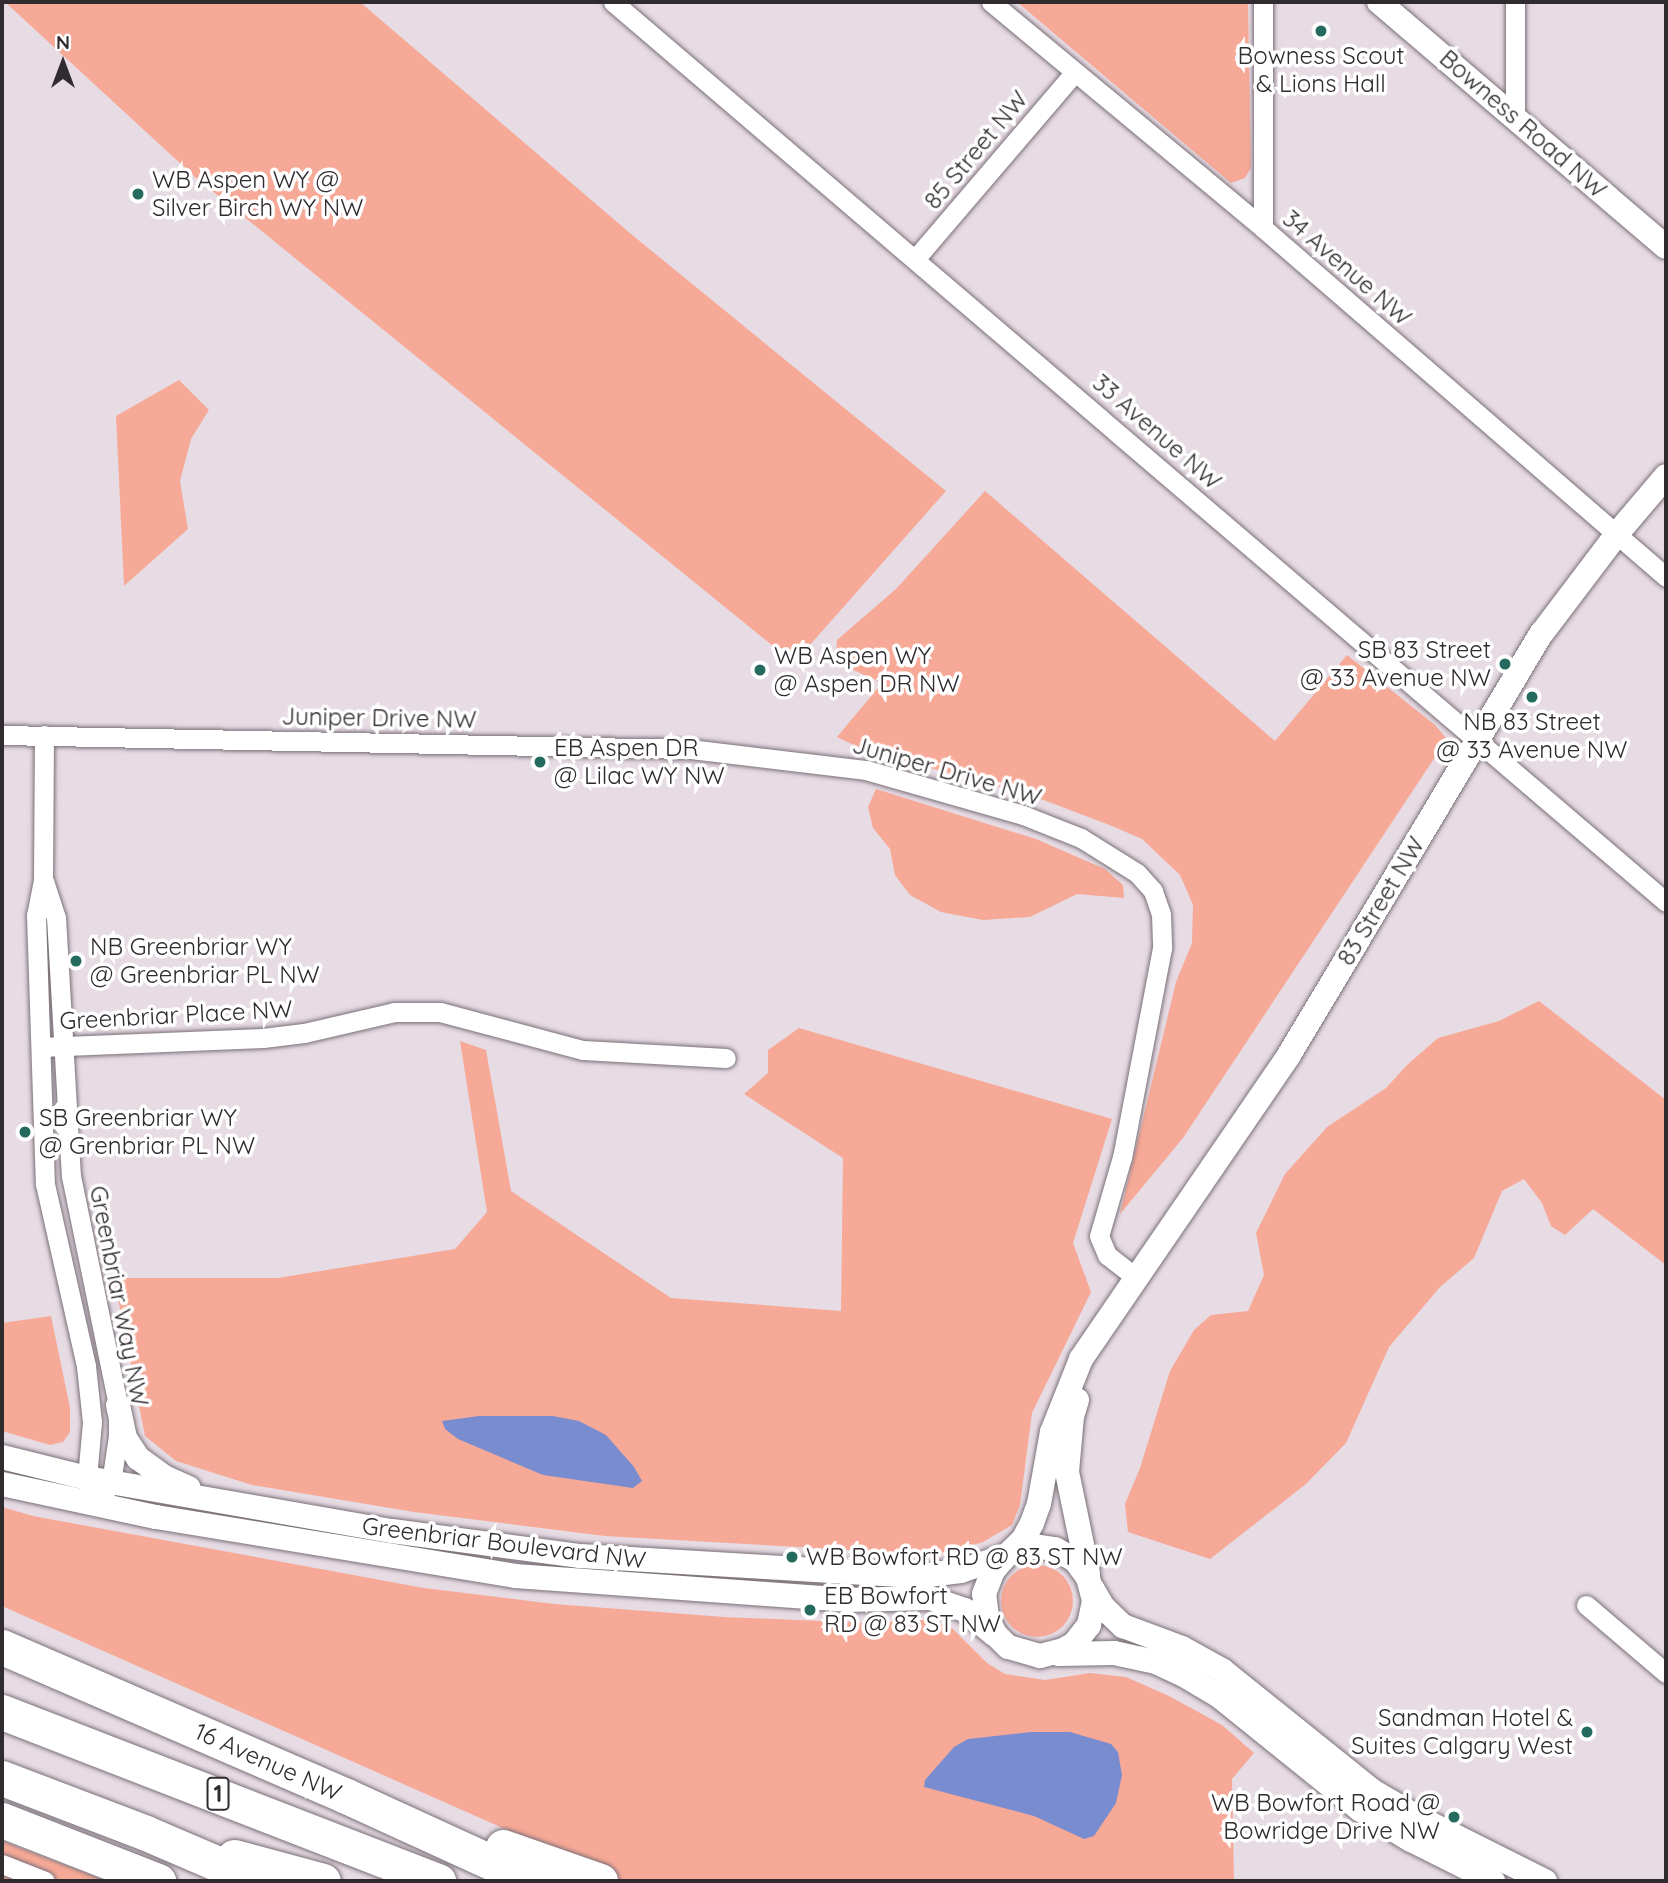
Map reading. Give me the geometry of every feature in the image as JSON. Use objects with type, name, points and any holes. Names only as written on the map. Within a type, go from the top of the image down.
[{"type":"highway","name":"16 Avenue NW","points":[[2,1647],[344,1794],[532,1881]]},
{"type":"highway","name":"16 Avenue NW","points":[[2,1712],[438,1881]]},
{"type":"highway","points":[[2,1779],[146,1833],[258,1881]]},
{"type":"highway","points":[[344,1794],[600,1881]]},
{"type":"highway","points":[[2,1821],[158,1881]]},
{"type":"highway","points":[[146,1833],[323,1881]]},
{"type":"street","name":"33 Avenue NW","points":[[614,2],[1666,902]]},
{"type":"street","name":"34 Avenue NW","points":[[991,2],[1073,73],[1264,228],[1666,577]]},
{"type":"street","points":[[1263,2],[1264,228]]},
{"type":"street","name":"Bowness Road NW","points":[[1379,2],[1666,247]]},
{"type":"street","points":[[1515,117],[1516,2]]},
{"type":"street","name":"85 Street NW","points":[[916,258],[1073,73]]},
{"type":"street","name":"83 Street NW","points":[[1010,1553],[1023,1540],[1036,1514],[1052,1432],[1062,1401],[1081,1359],[1289,1055],[1542,632],[1616,535],[1666,476]]},
{"type":"street","name":"Juniper Drive NW","points":[[2,735],[690,749],[866,770],[999,807],[1081,838],[1137,873],[1153,891],[1161,914],[1162,948],[1122,1157],[1099,1236],[1107,1255],[1136,1278]]},
{"type":"street","name":"Greenbriar Way NW","points":[[44,735],[43,880],[36,915],[45,1184],[90,1394],[99,1480]]},
{"type":"street","name":"Greenbriar Way NW","points":[[43,880],[57,916],[71,1176],[118,1405],[118,1436],[99,1480],[95,1506]]},
{"type":"street","name":"Greenbriar Place NW","points":[[41,1047],[262,1038],[303,1033],[383,1014],[440,1012],[472,1017],[583,1049],[726,1058]]},
{"type":"street","name":"83 Street NW","points":[[1090,1583],[1066,1472],[1072,1416],[1100,1331]]},
{"type":"street","points":[[118,1405],[125,1438],[138,1458],[164,1476],[219,1501]]},
{"type":"street","name":"Greenbriar Boulevard NW","points":[[2,1457],[99,1480],[474,1544],[653,1562],[920,1576],[977,1567],[1010,1553]]},
{"type":"street","name":"Greenbriar Boulevard NW","points":[[2,1484],[95,1506],[384,1557],[515,1576],[846,1600],[930,1598],[965,1609],[995,1634]]},
{"type":"street","points":[[1493,1881],[1411,1840],[1361,1810],[1219,1696],[1182,1674],[1156,1662],[1114,1653],[1077,1651],[1052,1655],[1018,1652],[995,1634],[987,1617],[984,1594],[993,1571],[1010,1553],[1033,1546],[1055,1549],[1075,1560],[1103,1607],[1123,1626],[1182,1648],[1222,1670],[1371,1790],[1440,1829],[1545,1881]]},
{"type":"street","points":[[1052,1655],[1073,1644],[1089,1625],[1093,1613],[1090,1583]]},
{"type":"street","points":[[1586,1605],[1666,1674]]},
{"type":"street","points":[[2,1864],[45,1881]]},
{"type":"shaded area","points":[[5,2],[360,2],[631,234],[946,491],[794,663],[195,177]]},
{"type":"shaded area","points":[[1017,2],[1248,2],[1251,168],[1245,178],[1231,183]]},
{"type":"shaded area","points":[[179,380],[209,410],[191,439],[180,481],[188,529],[124,586],[116,416]]},
{"type":"shaded area","points":[[985,491],[1275,741],[1347,655],[1435,725],[1447,739],[1183,1138],[1120,1214],[1176,982],[1192,943],[1193,905],[1180,875],[1142,839],[1112,826],[1033,796],[862,749],[837,737],[882,683],[836,662],[837,640],[896,589]]},
{"type":"shaded area","points":[[876,789],[1036,839],[1105,869],[1123,885],[1124,898],[1077,894],[1030,917],[983,920],[941,912],[910,895],[895,875],[890,849],[873,828],[868,807]]},
{"type":"shaded area","points":[[1539,1001],[1666,1100],[1666,1265],[1593,1209],[1565,1235],[1551,1226],[1542,1203],[1524,1179],[1502,1191],[1474,1258],[1440,1287],[1389,1347],[1346,1443],[1306,1484],[1210,1559],[1128,1532],[1125,1504],[1140,1468],[1170,1371],[1194,1330],[1211,1315],[1248,1311],[1264,1275],[1256,1233],[1285,1174],[1327,1127],[1386,1088],[1438,1038],[1499,1021]]},
{"type":"shaded area","points":[[799,1028],[1112,1119],[1073,1243],[1091,1292],[1032,1413],[1020,1505],[1012,1525],[983,1542],[938,1555],[605,1536],[414,1512],[252,1485],[176,1461],[145,1436],[114,1278],[278,1278],[455,1249],[487,1212],[460,1041],[486,1050],[511,1191],[671,1298],[841,1311],[843,1158],[744,1094],[768,1073],[768,1050]]},
{"type":"shaded area","points":[[51,1316],[70,1408],[70,1432],[63,1442],[50,1445],[2,1431],[2,1323]]},
{"type":"shaded area","points":[[2,1507],[33,1516],[424,1588],[554,1604],[724,1617],[871,1623],[929,1619],[953,1629],[987,1663],[1005,1674],[1045,1680],[1090,1673],[1126,1677],[1169,1696],[1222,1725],[1254,1753],[1232,1779],[1234,1881],[622,1881],[2,1606]]},
{"type":"shaded area","points":[[1037,1565],[1057,1571],[1067,1581],[1073,1601],[1067,1621],[1057,1631],[1037,1637],[1017,1631],[1007,1621],[1001,1601],[1007,1581],[1017,1571]]},
{"type":"shaded area","points":[[2,1841],[107,1881],[2,1881]]},
{"type":"water","points":[[479,1416],[553,1416],[579,1421],[606,1435],[634,1467],[642,1481],[633,1488],[543,1475],[458,1439],[445,1429],[442,1421]]},
{"type":"water","points":[[1031,1732],[1070,1732],[1111,1744],[1118,1752],[1122,1775],[1116,1803],[1094,1836],[1084,1839],[1034,1816],[924,1787],[925,1780],[954,1747],[968,1739]]},
{"type":"place","name":"Bowness Scout & Lions Hall","points":[[1321,31]]},
{"type":"place","name":"WB Aspen WY @ Silver Birch WY NW","points":[[138,194]]},
{"type":"place","name":"SB 83 Street @ 33 Avenue NW","points":[[1505,664]]},
{"type":"place","name":"WB Aspen WY @ Aspen DR NW","points":[[760,670]]},
{"type":"place","name":"NB 83 Street @ 33 Avenue NW","points":[[1532,697]]},
{"type":"place","name":"EB Aspen DR @ Lilac WY NW","points":[[540,762]]},
{"type":"place","name":"NB Greenbriar WY @ Greenbriar PL NW","points":[[76,961]]},
{"type":"place","name":"SB Greenbriar WY @ Grenbriar PL NW","points":[[25,1132]]},
{"type":"place","name":"WB Bowfort RD @ 83 ST NW","points":[[792,1557]]},
{"type":"place","name":"EB Bowfort RD @ 83 ST NW","points":[[810,1610]]},
{"type":"place","name":"Sandman Hotel & Suites Calgary West","points":[[1587,1732]]},
{"type":"place","name":"WB Bowfort Road @ Bowridge Drive NW","points":[[1454,1817]]}]
